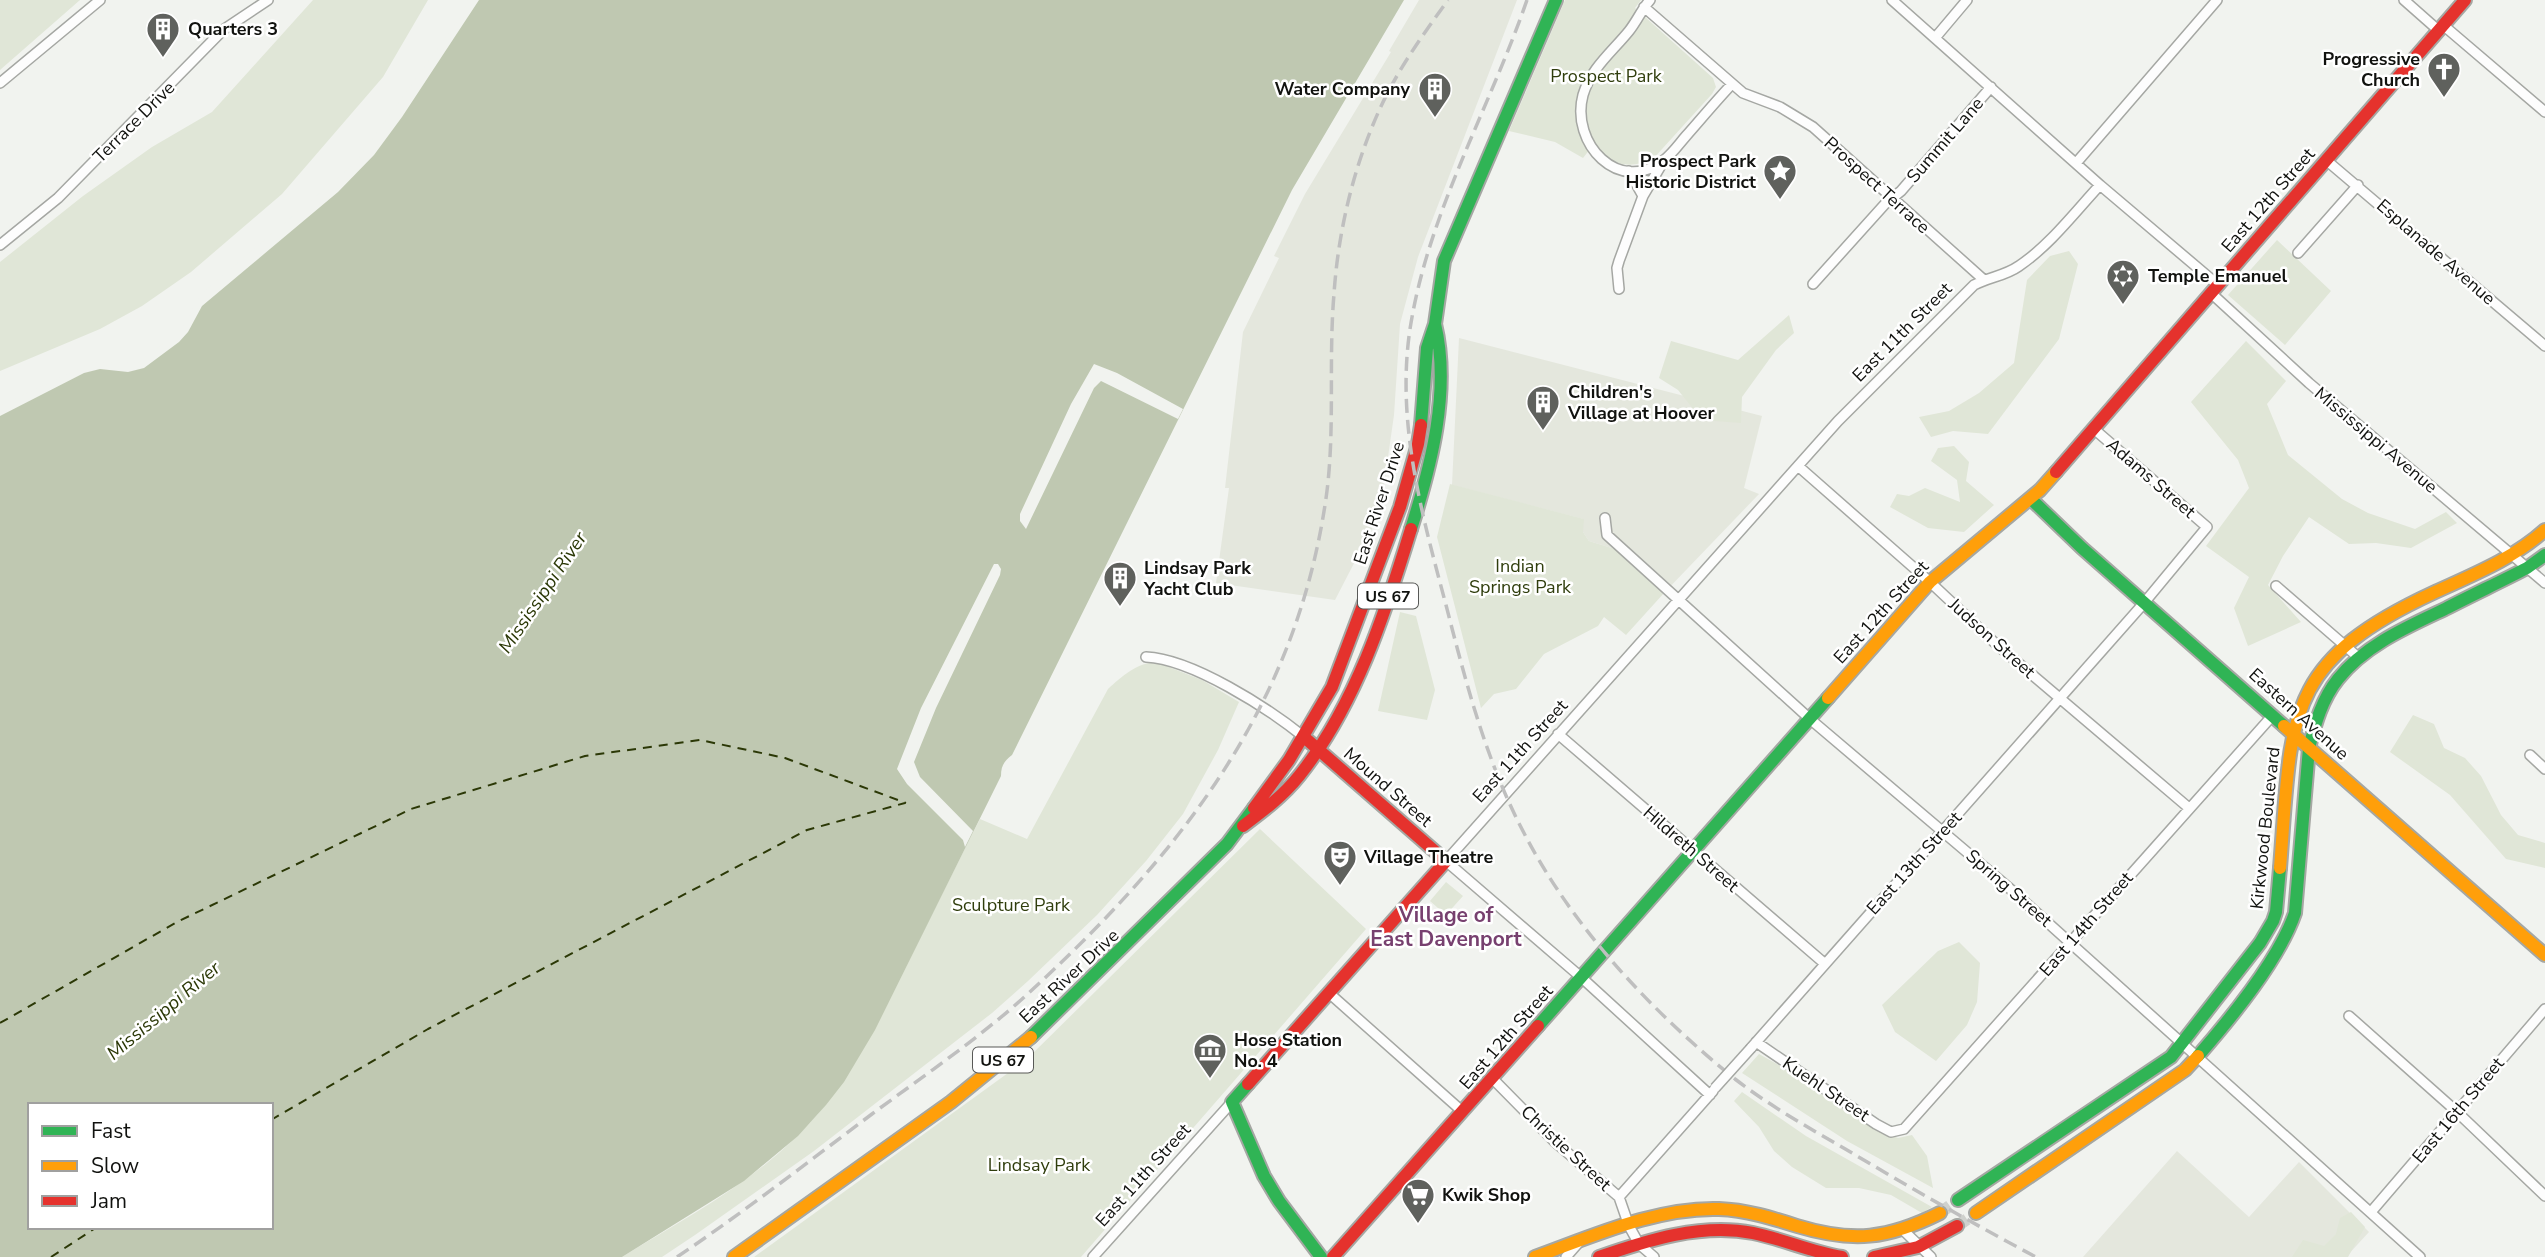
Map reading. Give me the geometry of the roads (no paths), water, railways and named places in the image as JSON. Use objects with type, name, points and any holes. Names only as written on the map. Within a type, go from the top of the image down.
[{"type":"street","points":[[0,83],[100,0]]},
{"type":"street","name":"Terrace Drive","points":[[0,245],[58,198],[223,30],[268,0]]},
{"type":"street","name":"East River Drive","points":[[1242,827],[1253,806],[1304,737],[1344,660],[1409,481],[1423,410],[1427,348],[1435,324],[1444,261],[1556,0]]},
{"type":"street","name":"Mississippi Avenue","points":[[1892,0],[2077,162],[2214,289],[2309,383],[2545,583]]},
{"type":"street","points":[[1935,38],[1967,0]]},
{"type":"street","points":[[2077,162],[2217,0]]},
{"type":"street","points":[[2404,0],[2545,113]]},
{"type":"street","name":"East 12th Street","points":[[1333,1257],[1930,582],[2031,499],[2465,0]]},
{"type":"street","points":[[1647,4],[1629,31],[1588,80],[1580,112],[1588,143],[1610,166],[1629,172],[1645,169],[1664,160]]},
{"type":"street","name":"Prospect Terrace","points":[[1647,4],[1742,93],[1780,107],[1814,127],[1984,280]]},
{"type":"street","points":[[1619,289],[1617,268],[1643,196],[1664,160],[1731,84]]},
{"type":"street","name":"Summit Lane","points":[[1813,284],[1901,191],[1991,87]]},
{"type":"street","name":"Esplanade Avenue","points":[[2326,160],[2545,346]]},
{"type":"street","points":[[1629,172],[1643,196]]},
{"type":"street","points":[[1984,280],[2002,276],[2041,248],[2100,185]]},
{"type":"street","points":[[2298,253],[2358,185]]},
{"type":"street","name":"East 11th Street","points":[[1093,1257],[1856,402],[1974,285],[1984,280]]},
{"type":"street","name":"East River Drive","points":[[734,1257],[951,1102],[1010,1055],[1107,966],[1242,827],[1263,814],[1318,749],[1339,715],[1363,663],[1416,517],[1436,435],[1441,347],[1435,324]]},
{"type":"street","name":"Adams Street","points":[[2094,429],[2207,527]]},
{"type":"street","name":"Judson Street","points":[[1798,466],[1997,644],[2189,808]]},
{"type":"street","name":"Eastern Avenue","points":[[2031,499],[2144,603],[2545,955]]},
{"type":"street","name":"Spring Street","points":[[1605,518],[1607,535],[1678,600],[1810,719],[2184,1043],[2420,1257]]},
{"type":"street","name":"East 13th Street","points":[[1619,1197],[2144,603],[2207,527]]},
{"type":"street","name":"Kirkwood Boulevard","points":[[1958,1200],[2171,1057],[2260,943],[2273,922],[2278,897],[2289,749],[2293,732],[2308,689],[2331,657],[2379,621],[2513,555],[2545,530]]},
{"type":"street","name":"Kirkwood Boulevard","points":[[1976,1213],[2185,1070],[2279,950],[2291,929],[2297,900],[2309,748],[2319,708],[2331,688],[2358,657],[2391,635],[2527,568],[2545,555]]},
{"type":"street","points":[[2276,586],[2358,657]]},
{"type":"street","name":"Mound Street","points":[[1146,657],[1164,657],[1199,673],[1262,705],[1304,737],[1712,1091]]},
{"type":"street","name":"East 14th Street","points":[[1897,1132],[1913,1120],[2273,715]]},
{"type":"street","name":"Hildreth Street","points":[[1558,734],[1824,964]]},
{"type":"street","points":[[2530,755],[2545,769]]},
{"type":"street","points":[[1329,993],[1463,1112]]},
{"type":"street","name":"East 16th Street","points":[[2371,1212],[2545,1009]]},
{"type":"street","points":[[2349,1016],[2456,1111],[2545,1196]]},
{"type":"street","name":"Kuehl Street","points":[[1753,1045],[1876,1124],[1891,1132],[1897,1132]]},
{"type":"street","name":"Christie Street","points":[[1493,1079],[1555,1142],[1619,1197],[1629,1226],[1639,1244],[1654,1257]]},
{"type":"street","points":[[1232,1102],[1264,1176],[1279,1201],[1321,1257]]},
{"type":"street","points":[[1535,1257],[1581,1240],[1683,1212],[1715,1209],[1759,1213],[1829,1234],[1853,1238],[1903,1230],[1940,1213]]},
{"type":"street","points":[[1874,1257],[1920,1247],[1957,1226]]},
{"type":"street","points":[[1599,1257],[1669,1236],[1725,1230],[1774,1238],[1829,1256],[1842,1257]]},
{"type":"street","points":[[1903,1230],[1931,1257]]},
{"type":"street","points":[[1566,1257],[1581,1240]]},
{"type":"water","name":"Mississippi River","points":[[472,0],[1404,0],[1292,190],[1012,755],[1003,764],[1001,776],[875,1030],[844,1082],[798,1136],[744,1181],[622,1257],[0,1257],[0,410],[94,365],[140,366],[184,332],[202,297],[357,165],[462,20]]},
{"type":"tunnel","points":[[1940,1213],[1958,1200]]},
{"type":"tunnel","points":[[1957,1226],[1976,1213]]},
{"type":"railway","points":[[677,1257],[948,1058],[1021,1000],[1129,893],[1176,837],[1218,779],[1255,717],[1286,651],[1309,581],[1328,479],[1334,294],[1339,248],[1354,179],[1385,98],[1410,55],[1448,0]]},
{"type":"railway","points":[[1527,0],[1461,162],[1431,244],[1410,329],[1407,364],[1409,434],[1420,503],[1469,692],[1499,778],[1524,833],[1544,868],[1590,935],[1645,997],[1704,1053],[1748,1089],[1790,1116],[1941,1205],[2036,1257]]},
{"type":"place","name":"Quarters 3","points":[[163,59]]},
{"type":"place","name":"Progressive Church","points":[[2444,99]]},
{"type":"place","name":"Water Company","points":[[1435,119]]},
{"type":"place","name":"Prospect Park Historic District","points":[[1780,201]]},
{"type":"place","name":"Temple Emanuel","points":[[2123,306]]},
{"type":"place","name":"Children's Village at Hoover","points":[[1543,432]]},
{"type":"place","name":"Lindsay Park Yacht Club","points":[[1120,608]]},
{"type":"place","name":"Village Theatre","points":[[1340,887]]},
{"type":"place","name":"Hose Station No. 4","points":[[1210,1080]]},
{"type":"place","name":"Kwik Shop","points":[[1418,1225]]},
{"type":"district","name":"Village of East Davenport","points":[[1446,927]]},
{"type":"park label","name":"Prospect Park","points":[[1606,76]]},
{"type":"park label","name":"Indian Springs Park","points":[[1520,576]]},
{"type":"park label","name":"Sculpture Park","points":[[1011,905]]},
{"type":"park label","name":"Lindsay Park","points":[[1039,1165]]}]
